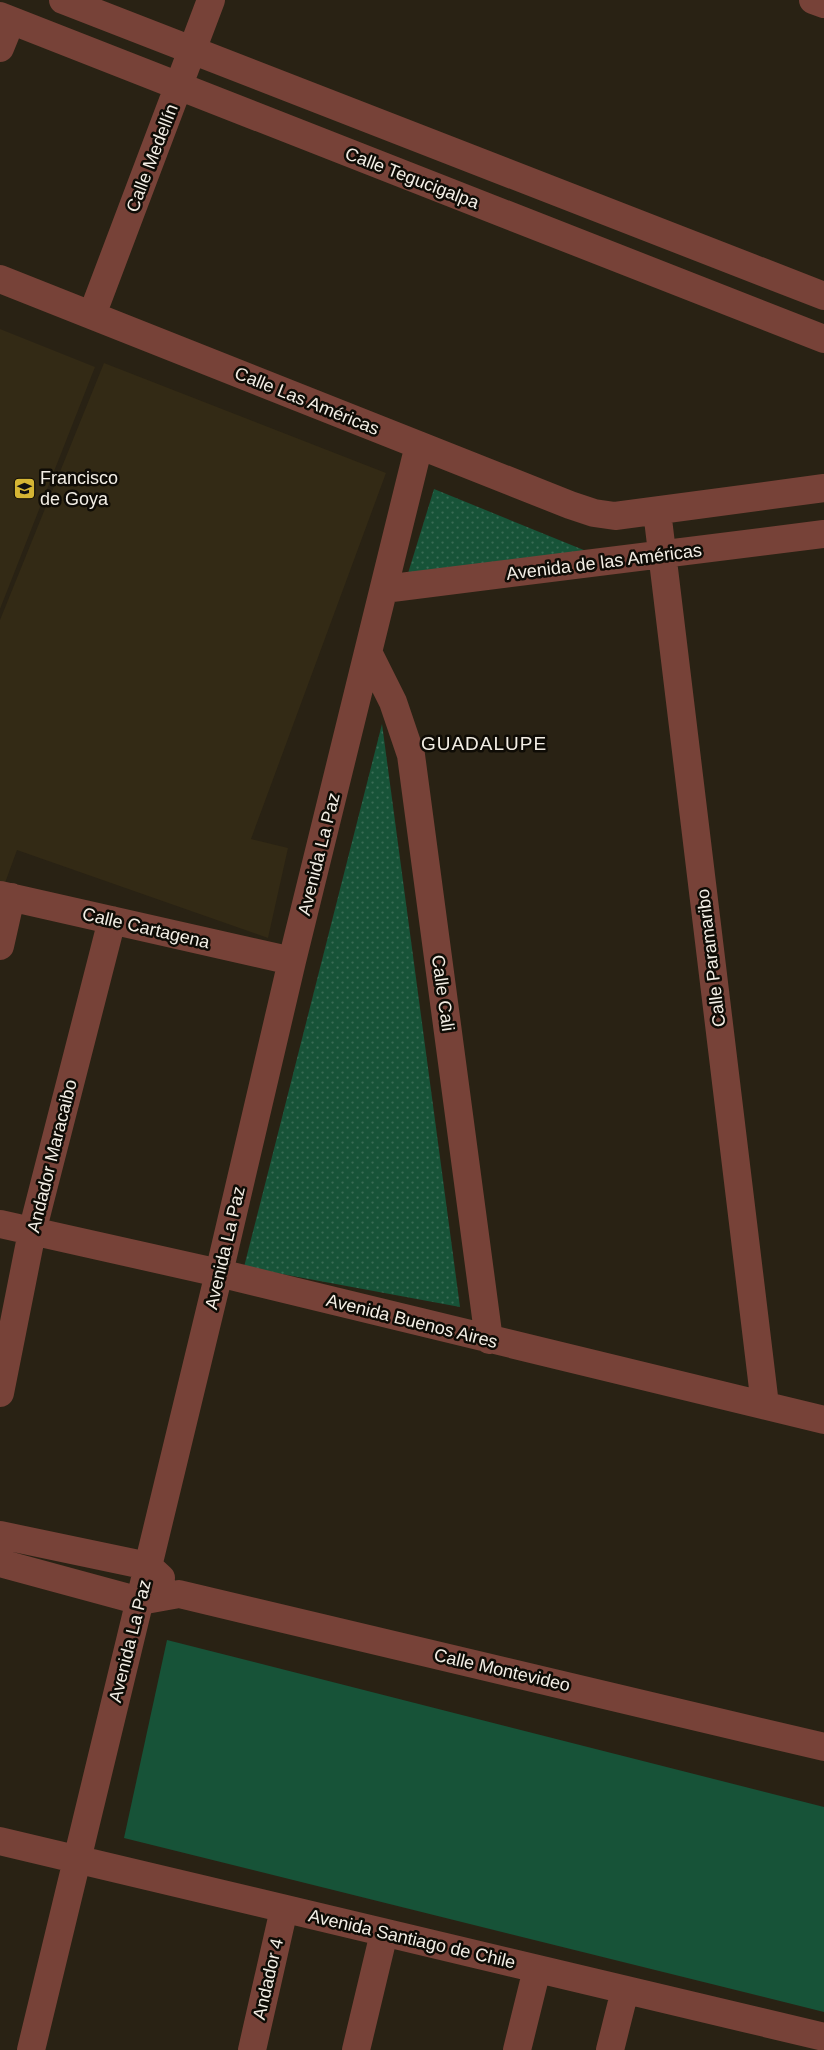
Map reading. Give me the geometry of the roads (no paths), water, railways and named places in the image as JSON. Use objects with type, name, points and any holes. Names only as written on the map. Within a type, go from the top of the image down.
[{"type":"street","points":[[63,0],[824,296]]},
{"type":"street","name":"Calle Medellín","points":[[92,315],[211,0]]},
{"type":"street","points":[[813,0],[824,4]]},
{"type":"street","points":[[0,48],[5,18]]},
{"type":"street","name":"Calle Tegucigalpa","points":[[5,18],[824,339]]},
{"type":"street","name":"Calle Las Américas","points":[[0,279],[570,505],[615,516],[657,510]]},
{"type":"street","name":"Avenida La Paz","points":[[31,2050],[219,1273],[292,961],[419,445]]},
{"type":"street","points":[[657,510],[824,488]]},
{"type":"street","name":"Calle Paramaribo","points":[[657,510],[765,1405]]},
{"type":"street","name":"Avenida de las Américas","points":[[384,589],[824,534]]},
{"type":"street","name":"Calle Cali","points":[[369,654],[393,702],[411,755],[490,1340]]},
{"type":"street","points":[[0,946],[6,896]]},
{"type":"street","name":"Calle Cartagena","points":[[6,896],[292,961]]},
{"type":"street","name":"Andador Maracaibo","points":[[0,1393],[32,1232],[112,920]]},
{"type":"street","name":"Avenida Buenos Aires","points":[[0,1224],[219,1273],[824,1420]]},
{"type":"street","points":[[0,1535],[148,1566]]},
{"type":"street","name":"Calle Montevideo","points":[[0,1563],[140,1600],[179,1594],[824,1747]]},
{"type":"street","name":"Calle Montevideo","points":[[148,1566],[179,1594]]},
{"type":"street","name":"Avenida Santiago de Chile","points":[[0,1841],[824,2037]]},
{"type":"street","name":"Andador 4","points":[[252,2050],[284,1909]]},
{"type":"street","points":[[356,2050],[384,1933]]},
{"type":"street","points":[[517,2050],[537,1969]]},
{"type":"street","points":[[610,2050],[625,1990]]},
{"type":"place","name":"Francisco de Goya","points":[[24,488]]},
{"type":"district","name":"GUADALUPE","points":[[484,743]]}]
